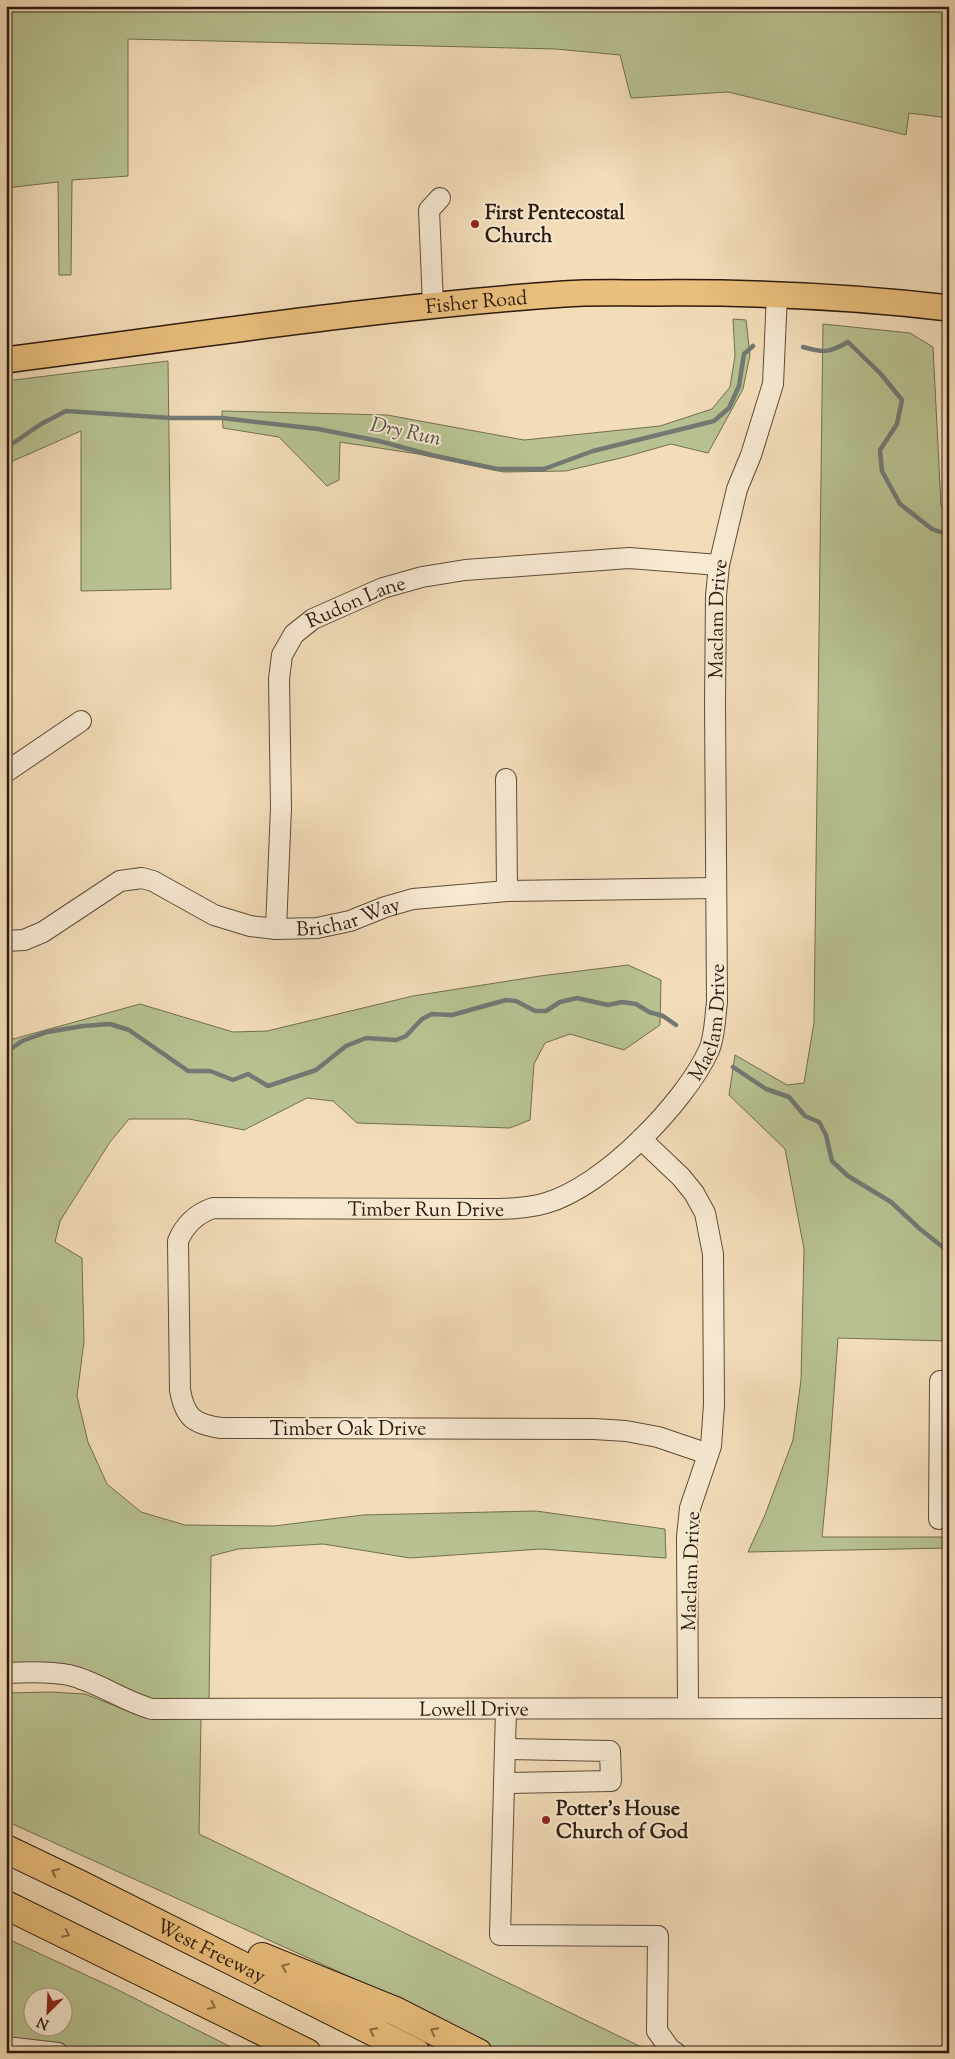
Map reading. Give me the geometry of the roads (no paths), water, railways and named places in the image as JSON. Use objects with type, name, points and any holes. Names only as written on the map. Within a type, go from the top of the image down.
[{"type":"highway","name":"West Freeway","points":[[6,1850],[79,1884],[416,2053]]},
{"type":"highway","points":[[79,1884],[395,2010],[478,2053]]},
{"type":"highway","points":[[6,1905],[307,2053]]},
{"type":"main road","name":"Fisher Road","points":[[6,360],[433,305],[567,294],[708,292],[777,294],[838,297],[949,308]]},
{"type":"street","points":[[433,305],[429,210],[440,198]]},
{"type":"street","name":"Maclam Drive","points":[[688,1708],[687,1537],[690,1508],[708,1454],[714,1405],[713,1254],[711,1234],[705,1212],[694,1194],[681,1177],[642,1139],[685,1090],[709,1049],[717,1002],[714,702],[716,596],[719,565],[737,489],[752,455],[773,384],[777,294]]},
{"type":"street","name":"Rudon Lane","points":[[276,928],[281,808],[279,679],[282,655],[294,634],[313,619],[383,588],[422,577],[465,570],[629,558],[719,565]]},
{"type":"street","points":[[6,772],[81,721]]},
{"type":"street","points":[[506,779],[508,891]]},
{"type":"street","name":"Brichar Way","points":[[6,941],[24,940],[43,932],[120,881],[142,878],[153,881],[214,915],[250,926],[276,928],[317,928],[350,922],[385,907],[413,899],[508,891],[716,888]]},
{"type":"street","name":"Timber Run Drive","points":[[192,1220],[212,1208],[482,1209],[546,1204],[604,1174],[642,1139]]},
{"type":"street","name":"Timber Oak Drive","points":[[192,1220],[183,1230],[178,1241],[180,1390],[183,1406],[193,1419],[199,1423],[222,1428],[594,1429],[626,1431],[658,1437],[708,1454]]},
{"type":"street","points":[[939,1519],[945,1381]]},
{"type":"street","name":"Lowell Drive","points":[[6,1673],[69,1675],[137,1705],[152,1709],[949,1708]]},
{"type":"street","points":[[506,1709],[500,1935],[658,1936],[657,2031],[670,2049],[676,2053]]},
{"type":"street","points":[[504,1783],[611,1781],[610,1751],[505,1749]]},
{"type":"street","points":[[8,2049],[58,2053]]},
{"type":"waterway","name":"Dry Run","points":[[803,347],[826,351],[848,342],[880,373],[902,400],[897,424],[880,450],[882,471],[900,504],[932,529],[949,535]]},
{"type":"waterway","name":"Dry Run","points":[[6,448],[41,424],[66,411],[171,418],[222,418],[318,429],[379,441],[431,455],[497,469],[544,469],[593,451],[714,421],[729,408],[739,386],[744,354],[753,346]]},
{"type":"waterway","points":[[6,1055],[8,1051],[22,1041],[47,1032],[110,1024],[129,1030],[188,1071],[210,1071],[233,1080],[248,1074],[268,1086],[316,1070],[346,1046],[366,1038],[396,1040],[406,1036],[422,1019],[432,1014],[452,1015],[506,1000],[516,1001],[535,1011],[546,1011],[560,1002],[577,998],[608,1005],[622,1002],[636,1004],[649,1012],[663,1016],[676,1025]]},
{"type":"waterway","points":[[733,1067],[766,1089],[789,1097],[805,1116],[819,1122],[826,1135],[832,1161],[848,1176],[891,1202],[920,1229],[949,1252]]},
{"type":"place","name":"First Pentecostal Church","points":[[475,224]]},
{"type":"place","name":"Potter's House Church of God","points":[[546,1820]]}]
